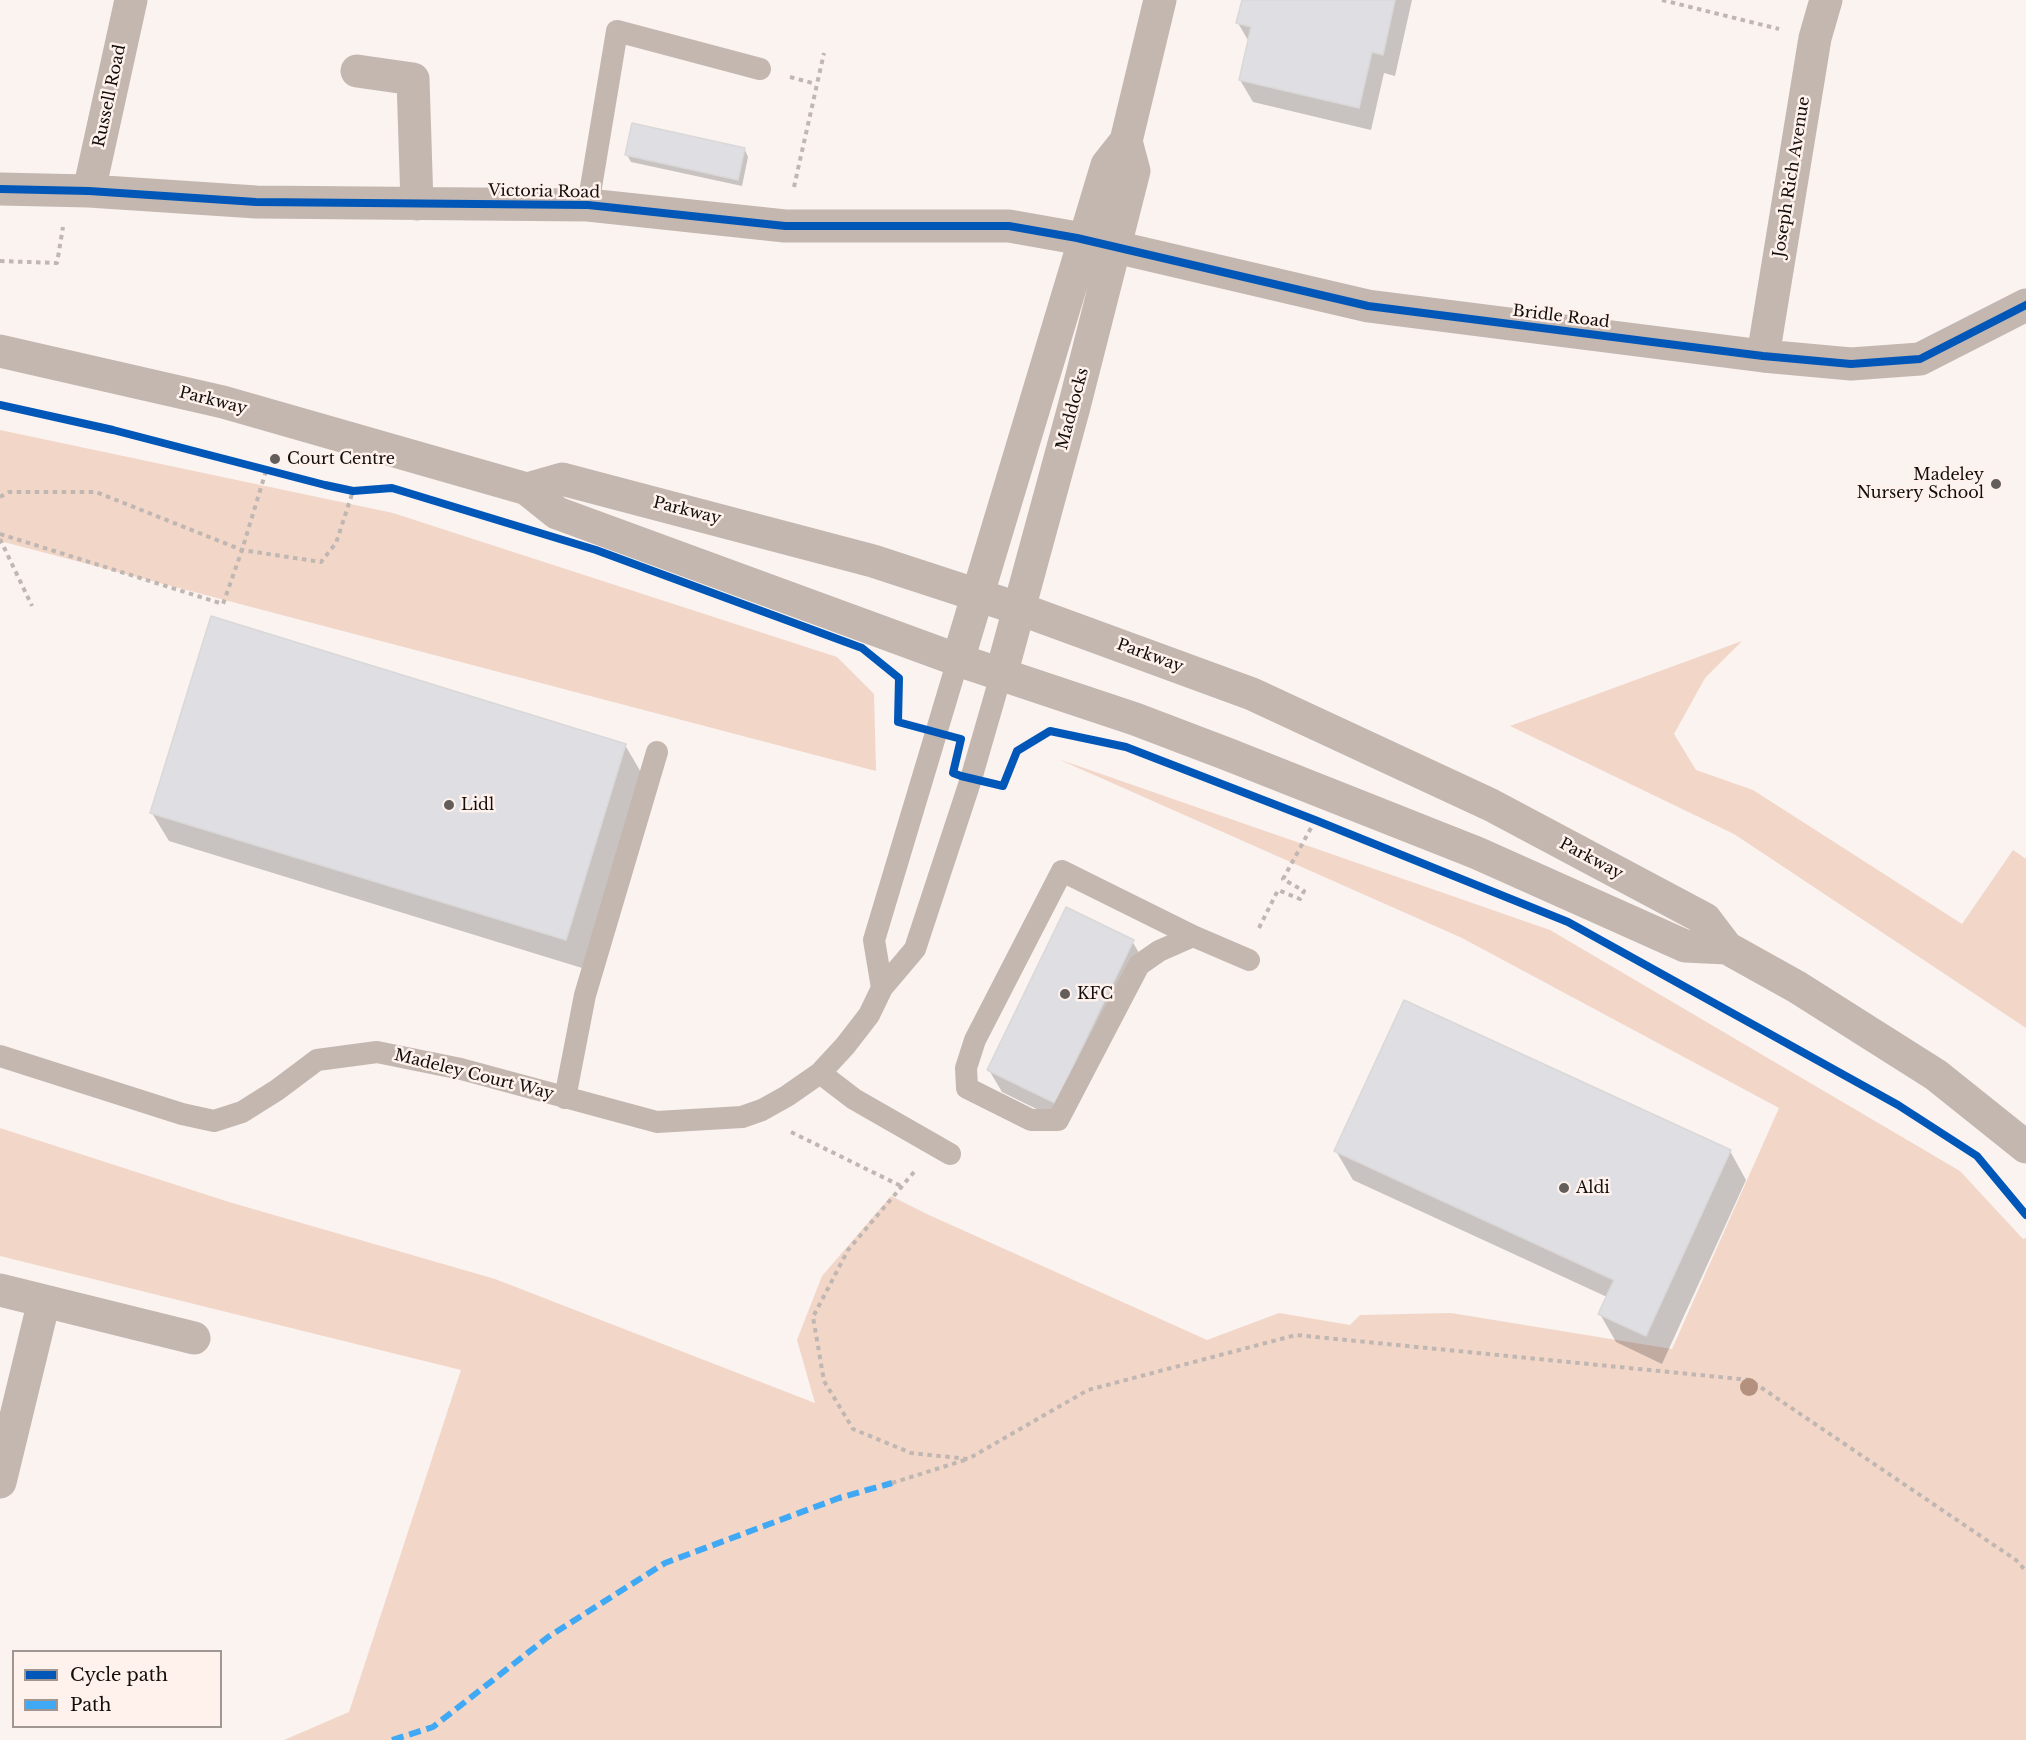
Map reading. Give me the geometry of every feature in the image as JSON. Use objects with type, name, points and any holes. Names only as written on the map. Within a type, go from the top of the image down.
[{"type":"street","name":"Russell Road","points":[[79,191],[131,0]]},
{"type":"street","name":"Maddocks","points":[[958,660],[1101,244],[1134,171],[1126,141],[1160,0]]},
{"type":"street","name":"Joseph Rich Avenue","points":[[1763,356],[1815,38],[1826,0]]},
{"type":"street","points":[[357,71],[413,79],[417,204]]},
{"type":"street","name":"Victoria Road","points":[[0,189],[79,191],[256,202],[588,205],[785,226],[1009,226],[1101,244]]},
{"type":"street","name":"Maddocks","points":[[1001,675],[1020,609],[1101,244]]},
{"type":"street","name":"Bridle Road","points":[[1101,244],[1368,306],[1763,356],[1851,364],[1920,359],[2026,305]]},
{"type":"street","name":"Parkway","points":[[0,351],[223,402],[527,489],[557,513],[958,660],[1146,723],[1422,830],[1684,946],[1727,948]]},
{"type":"street","name":"Parkway","points":[[527,489],[562,478],[873,561],[1020,609],[1252,694],[1392,757],[1491,805],[1705,919],[1727,948],[1797,987],[1936,1075],[2026,1147]]},
{"type":"street","points":[[0,1290],[194,1338]]},
{"type":"street","points":[[0,1482],[44,1301]]},
{"type":"lane","points":[[588,205],[617,31],[760,69]]},
{"type":"lane","points":[[882,988],[874,940],[958,660]]},
{"type":"lane","name":"Madeley Court Way","points":[[0,1056],[182,1114],[214,1121],[242,1112],[277,1090],[317,1060],[377,1052],[461,1069],[657,1122],[742,1117],[762,1110],[820,1073],[863,1023],[882,988],[915,949],[971,779],[1001,675]]},
{"type":"lane","points":[[565,1098],[585,995],[657,752]]},
{"type":"lane","points":[[1193,936],[1160,951],[1139,965],[1058,1120],[1031,1120],[967,1088],[966,1068],[972,1049],[1062,871],[1193,936],[1246,959]]},
{"type":"lane","points":[[820,1073],[854,1099],[950,1154]]},
{"type":"path","points":[[1662,0],[1815,38]]},
{"type":"path","points":[[785,226],[824,53]]},
{"type":"path","points":[[0,261],[57,263],[79,191]]},
{"type":"path","points":[[255,468],[276,473]]},
{"type":"path","points":[[0,534],[223,604],[266,471]]},
{"type":"path","points":[[344,489],[363,490]]},
{"type":"path","points":[[0,497],[9,492],[96,492],[242,550],[321,562],[336,543],[353,491]]},
{"type":"path","points":[[0,539],[32,606]]},
{"type":"path","points":[[1246,959],[1278,890],[1300,899],[1304,891],[1283,879],[1315,820]]},
{"type":"path","points":[[786,1129],[903,1187]]},
{"type":"path","points":[[915,1171],[849,1250],[813,1317],[824,1381],[853,1429],[911,1453],[968,1459]]},
{"type":"path","points":[[892,1483],[968,1459],[1088,1390],[1296,1335],[1750,1380],[2016,1560],[2026,1571]]},
{"type":"shaded area","points":[[0,430],[393,513],[837,657],[874,694],[876,771],[0,541]]},
{"type":"shaded area","points":[[1742,641],[1705,678],[1674,734],[1696,770],[1753,790],[1962,924],[2013,850],[2026,859],[2026,1028],[1734,834],[1510,726]]},
{"type":"shaded area","points":[[1058,759],[1550,930],[1960,1171],[2023,1239],[2026,1238],[2026,1740],[284,1740],[349,1712],[461,1370],[0,1256],[0,1128],[229,1202],[495,1279],[815,1403],[797,1340],[822,1276],[891,1196],[1207,1340],[1279,1313],[1350,1325],[1360,1315],[1451,1313],[1672,1349],[1779,1108],[1462,938]]},
{"type":"building","points":[[1242,0],[1395,0],[1383,55],[1372,52],[1359,108],[1239,80],[1251,27],[1236,23]]},
{"type":"building","points":[[632,123],[745,148],[738,180],[625,155]]},
{"type":"building","points":[[211,616],[626,744],[566,940],[150,813]]},
{"type":"building","points":[[1066,907],[1134,940],[1055,1103],[987,1070]]},
{"type":"building","name":"Aldi","points":[[1404,1000],[1731,1150],[1646,1336],[1598,1314],[1614,1280],[1334,1151]]},
{"type":"marked path","points":[[392,1740],[433,1727],[548,1637],[665,1563],[839,1498],[892,1483]]},
{"type":"cycle path","points":[[0,189],[89,191],[256,202],[588,205],[785,226],[1009,226],[1077,238],[1368,306],[1763,356],[1851,364],[1920,359],[2026,305]]},
{"type":"cycle path","points":[[0,405],[113,430],[353,491],[392,488],[596,550],[862,648],[899,678],[898,722],[961,739],[953,773],[961,776],[1003,786],[1017,751],[1050,731],[1126,747],[1315,820],[1568,922],[1898,1105],[1977,1156],[2026,1215]]},
{"type":"place","name":"Court Centre","points":[[275,459]]},
{"type":"place","name":"Madeley Nursery School","points":[[1996,484]]},
{"type":"place","name":"Lidl","points":[[449,805]]},
{"type":"place","name":"KFC","points":[[1065,994]]},
{"type":"place","name":"Aldi","points":[[1564,1188]]}]
